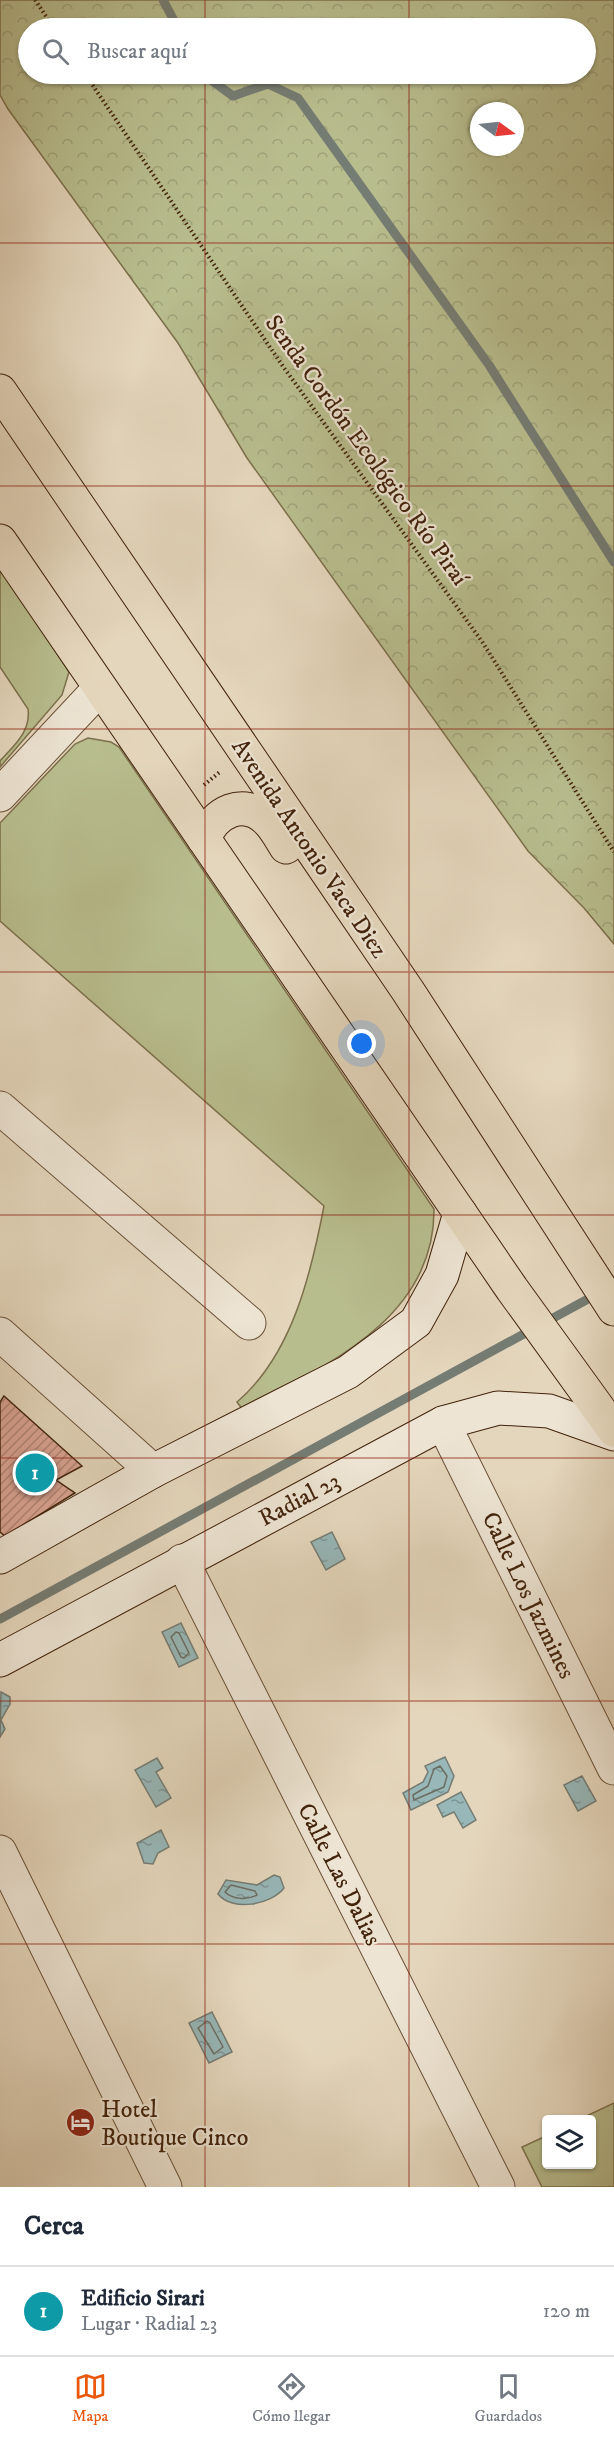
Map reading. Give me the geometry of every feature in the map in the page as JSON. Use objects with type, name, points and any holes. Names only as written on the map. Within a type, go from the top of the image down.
[{"type":"highway","name":"Avenida Antonio Vaca Diez","points":[[0,391],[408,991],[614,1310]]},
{"type":"highway","points":[[0,541],[460,1213],[614,1432]]},
{"type":"highway","points":[[204,839],[212,823],[228,810],[252,810],[266,818],[354,946],[408,991]]},
{"type":"street","points":[[0,795],[100,688]]},
{"type":"street","points":[[0,1108],[249,1323]]},
{"type":"street","points":[[0,1557],[153,1471],[348,1372],[416,1322],[442,1275],[460,1213]]},
{"type":"street","points":[[0,1334],[153,1471]]},
{"type":"street","name":"Radial 23","points":[[0,1660],[443,1423],[498,1408],[549,1411],[614,1432]]},
{"type":"street","name":"Calle Los Jazmines","points":[[443,1423],[614,1768]]},
{"type":"street","name":"Calle Las Dalias","points":[[182,1562],[498,2187]]},
{"type":"street","points":[[0,1852],[165,2187]]},
{"type":"path","points":[[35,0],[47,18]]},
{"type":"path","name":"Senda Cordón Ecológico Río Piraí","points":[[92,84],[282,365],[483,643],[614,852]]},
{"type":"path","points":[[179,804],[245,753]]},
{"type":"green space","points":[[0,0],[614,0],[614,944],[584,908],[528,851],[247,458],[178,343],[0,95]]},
{"type":"green space","points":[[0,567],[69,672],[62,695],[0,767],[0,761],[16,744],[27,725],[28,709],[0,667]]},
{"type":"green space","points":[[88,738],[111,742],[119,747],[434,1209],[429,1247],[416,1281],[396,1309],[370,1334],[340,1356],[308,1376],[243,1410],[237,1402],[256,1383],[272,1361],[296,1312],[313,1259],[324,1206],[0,921],[0,823],[75,744]]},
{"type":"green space","points":[[614,2103],[614,2187],[542,2187],[522,2147],[542,2138],[542,2169],[596,2169],[596,2115],[588,2115]]},
{"type":"water","points":[[332,1532],[345,1559],[326,1570],[311,1542]]},
{"type":"water","points":[[181,1623],[198,1658],[179,1667],[162,1632]]},
{"type":"water","points":[[1,1692],[10,1697],[10,1704],[1,1720],[5,1729],[0,1737]]},
{"type":"water","points":[[445,1757],[454,1776],[448,1792],[411,1810],[403,1793],[423,1782],[428,1772],[425,1766]]},
{"type":"water","points":[[157,1758],[163,1768],[156,1772],[171,1798],[156,1807],[135,1770]]},
{"type":"water","points":[[582,1776],[596,1801],[578,1811],[564,1785]]},
{"type":"water","points":[[461,1792],[476,1820],[463,1828],[454,1812],[443,1817],[437,1805]]},
{"type":"water","points":[[161,1830],[169,1847],[158,1853],[153,1864],[144,1863],[137,1843]]},
{"type":"water","points":[[274,1875],[280,1877],[284,1888],[270,1899],[242,1904],[224,1900],[218,1894],[226,1880],[257,1885]]},
{"type":"water","points":[[212,2012],[232,2052],[209,2063],[189,2023]]},
{"type":"building","points":[[4,1396],[82,1466],[56,1480],[75,1493],[5,1536],[0,1532],[0,1402]]},
{"type":"waterway","points":[[163,0],[173,18]]},
{"type":"waterway","points":[[217,84],[233,96],[268,84]]},
{"type":"waterway","points":[[268,84],[298,98],[489,365],[614,562]]},
{"type":"waterway","points":[[0,1619],[599,1293]]},
{"type":"place","name":"Edificio Sirari","points":[[35,1473]]},
{"type":"place","name":"Hotel Boutique Cinco","points":[[80,2123]]}]
